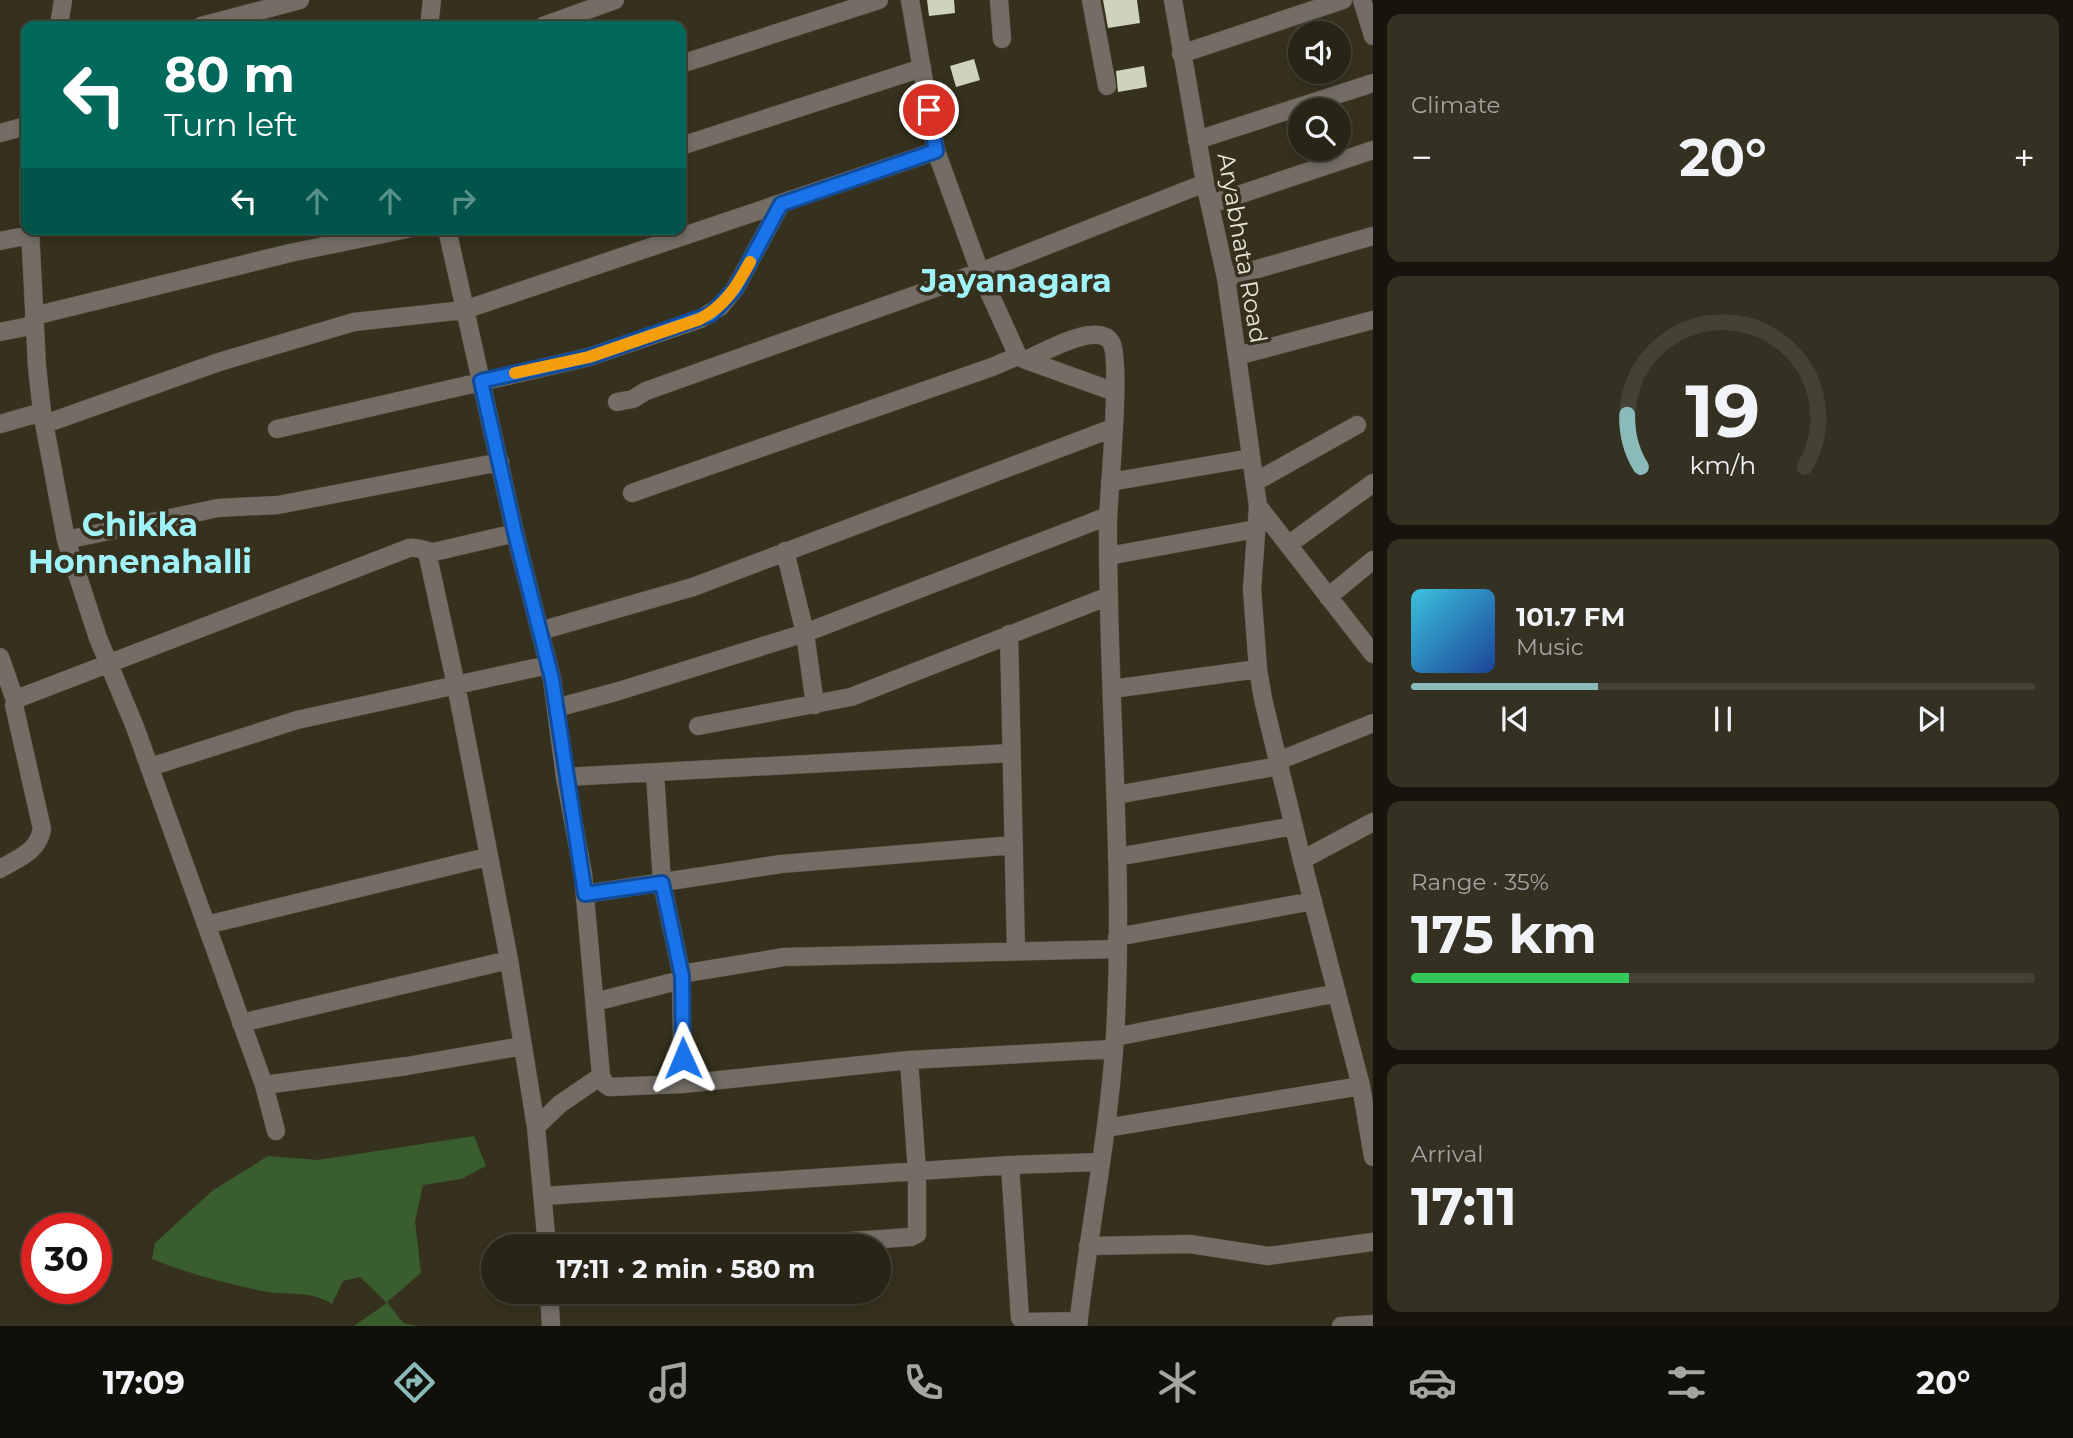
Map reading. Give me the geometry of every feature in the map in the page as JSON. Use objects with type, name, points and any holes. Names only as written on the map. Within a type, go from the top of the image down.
[{"type":"street","points":[[60,21],[63,0]]},
{"type":"street","points":[[220,21],[300,0]]},
{"type":"street","points":[[430,21],[432,0]]},
{"type":"street","points":[[686,62],[830,8],[879,0]]},
{"type":"street","points":[[910,0],[936,151],[980,272],[1022,358],[1115,392]]},
{"type":"street","points":[[999,0],[1002,39]]},
{"type":"street","points":[[1091,0],[1107,86]]},
{"type":"street","name":"Aryabhata Road","points":[[1173,0],[1205,183],[1226,278],[1255,482],[1258,506],[1252,589],[1258,669],[1278,763],[1361,1086],[1372,1147]]},
{"type":"street","points":[[1181,54],[1343,0]]},
{"type":"street","points":[[1362,0],[1373,36]]},
{"type":"street","points":[[555,21],[605,2]]},
{"type":"street","points":[[686,144],[922,68]]},
{"type":"street","points":[[1197,139],[1373,83]]},
{"type":"street","points":[[0,133],[21,127]]},
{"type":"street","points":[[1211,204],[1373,150]]},
{"type":"street","points":[[0,424],[44,418],[354,322],[464,310],[936,151]]},
{"type":"street","points":[[617,402],[633,399],[646,391],[980,272],[1205,183]]},
{"type":"street","points":[[276,429],[589,357],[711,314],[735,289],[781,204]]},
{"type":"street","points":[[0,241],[21,235]]},
{"type":"street","points":[[30,235],[44,418],[66,540],[108,662],[149,766],[264,1085],[276,1131]]},
{"type":"street","points":[[0,332],[290,253],[378,235]]},
{"type":"street","points":[[451,235],[464,310],[556,708],[585,894],[601,1076],[604,1084],[609,1087],[683,1084],[909,1060],[1114,1043],[1337,993]]},
{"type":"street","points":[[1226,278],[1373,236]]},
{"type":"street","points":[[1237,356],[1373,320]]},
{"type":"street","points":[[632,493],[1082,336],[1095,333],[1111,342],[1114,352],[1115,392],[1108,556],[1117,857],[1114,1043],[1106,1128],[1078,1323],[1025,1322],[1020,1318],[1010,1165]]},
{"type":"street","points":[[1255,482],[1357,425]]},
{"type":"street","points":[[540,631],[693,587],[1113,428]]},
{"type":"street","points":[[1110,482],[1251,458]]},
{"type":"street","points":[[66,540],[218,508],[278,505],[500,462]]},
{"type":"street","points":[[1288,545],[1373,483]]},
{"type":"street","points":[[1258,506],[1373,652]]},
{"type":"street","points":[[556,708],[806,633],[1108,516]]},
{"type":"street","points":[[1108,556],[1256,528]]},
{"type":"street","points":[[15,701],[108,662],[409,548],[419,548],[427,552],[515,533]]},
{"type":"street","points":[[785,551],[806,633],[815,705]]},
{"type":"street","points":[[427,552],[456,685],[487,857],[509,960],[537,1127],[546,1234]]},
{"type":"street","points":[[1328,597],[1373,560]]},
{"type":"street","points":[[698,726],[815,705],[874,689],[1109,596]]},
{"type":"street","points":[[1009,634],[1016,951]]},
{"type":"street","points":[[0,657],[15,701],[13,705],[42,830],[35,848],[0,869]]},
{"type":"street","points":[[149,766],[297,720],[548,665]]},
{"type":"street","points":[[1112,689],[1258,669]]},
{"type":"street","points":[[1116,795],[1278,763],[1373,723]]},
{"type":"street","points":[[565,777],[1012,753]]},
{"type":"street","points":[[654,773],[662,883],[682,978],[683,1084]]},
{"type":"street","points":[[1302,860],[1373,822]]},
{"type":"street","points":[[1117,857],[1294,826]]},
{"type":"street","points":[[585,894],[781,864],[1014,845]]},
{"type":"street","points":[[206,925],[487,857]]},
{"type":"street","points":[[595,1002],[682,978],[693,972],[784,957],[1016,951],[1117,943],[1313,901]]},
{"type":"street","points":[[241,1023],[509,960]]},
{"type":"street","points":[[264,1085],[407,1066],[523,1046]]},
{"type":"street","points":[[891,1238],[914,1236],[919,1231],[909,1060]]},
{"type":"street","points":[[537,1127],[561,1104],[601,1076]]},
{"type":"street","points":[[1106,1128],[1361,1086]]},
{"type":"street","points":[[544,1196],[1010,1165],[1101,1162]]},
{"type":"street","points":[[1088,1246],[1206,1245],[1268,1256],[1373,1242]]},
{"type":"street","points":[[550,1304],[551,1326]]},
{"type":"street","points":[[1341,1326],[1373,1324]]},
{"type":"shaded area","points":[[474,1136],[486,1166],[461,1179],[423,1185],[415,1221],[421,1273],[387,1302],[403,1323],[419,1326],[354,1326],[387,1303],[360,1277],[343,1281],[332,1304],[316,1297],[272,1292],[221,1281],[152,1259],[155,1243],[212,1191],[268,1156],[318,1160]]},
{"type":"building","points":[[927,0],[954,0],[955,13],[929,16]]},
{"type":"building","points":[[1103,0],[1137,0],[1140,23],[1108,28]]},
{"type":"building","points":[[974,59],[980,80],[956,87],[950,66]]},
{"type":"building","points":[[1144,66],[1147,87],[1118,92],[1116,71]]},
{"type":"slow traffic","points":[[515,373],[607,352],[711,314],[735,289],[750,262]]},
{"type":"district","name":"Jayanagara","points":[[1016,281]]},
{"type":"district","name":"Chikka Honnenahalli","points":[[140,544]]},
{"type":"route","points":[[683,1058],[682,976],[662,883],[585,894],[552,679],[515,533],[481,381],[607,352],[711,314],[735,289],[781,204],[936,151],[929,110]]}]
